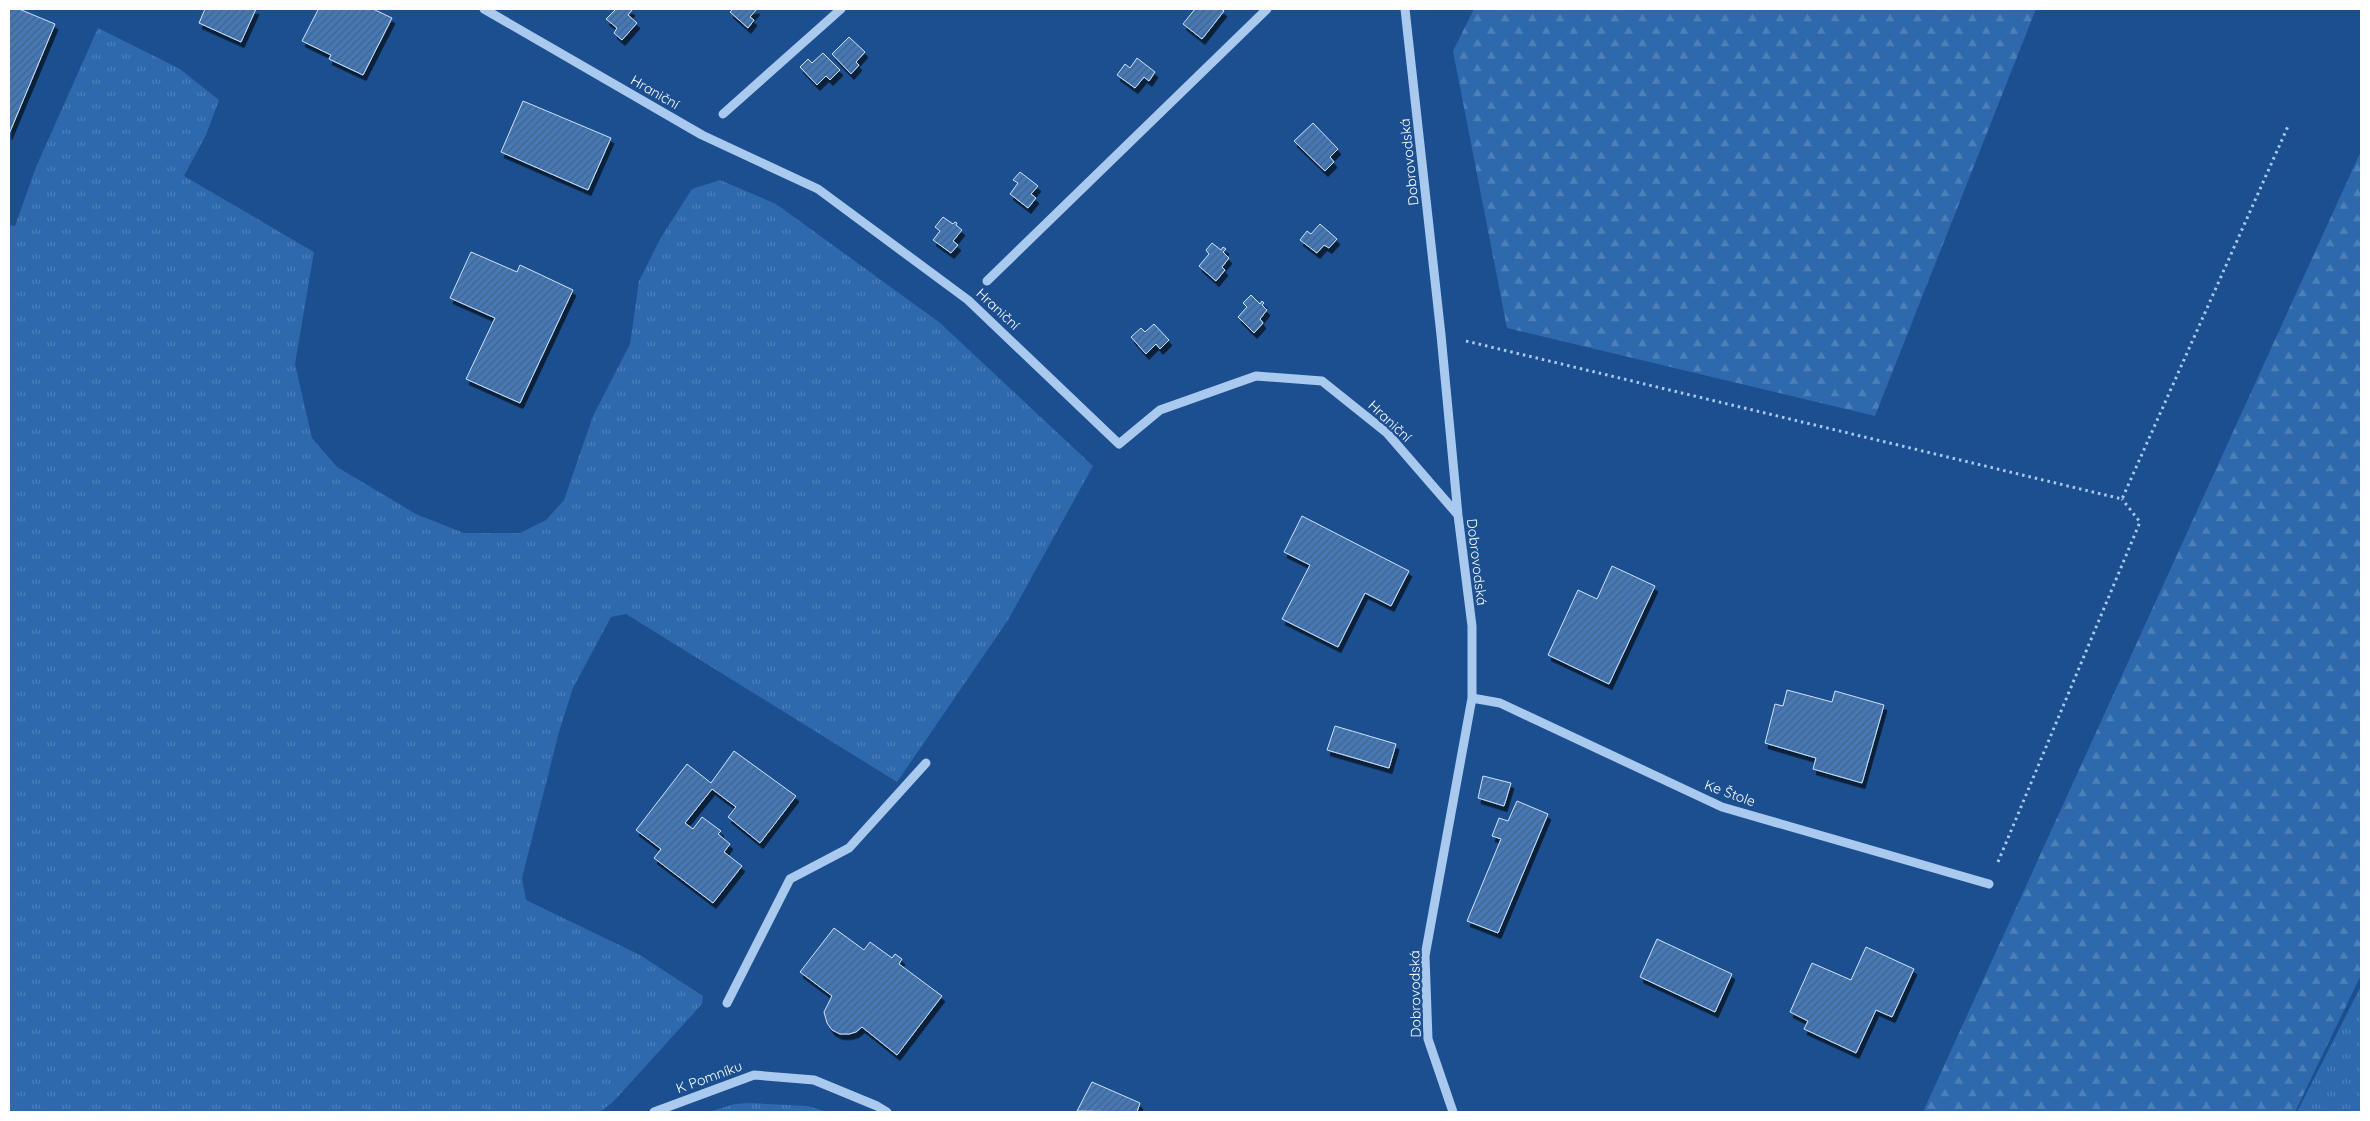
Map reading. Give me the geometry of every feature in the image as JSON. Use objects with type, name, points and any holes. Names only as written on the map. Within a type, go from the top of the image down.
[{"type":"street","name":"Hraniční","points":[[484,9],[702,135],[818,189],[968,300],[1119,444],[1160,410],[1256,376],[1322,381],[1387,433],[1458,515]]},
{"type":"street","points":[[723,114],[841,9]]},
{"type":"street","points":[[987,281],[1267,9]]},
{"type":"street","name":"Dobrovodská","points":[[1406,9],[1442,335],[1458,515],[1472,626],[1472,698],[1425,956],[1428,1040],[1453,1112]]},
{"type":"street","name":"Ke Štole","points":[[1472,698],[1500,703],[1722,807],[1989,884]]},
{"type":"street","points":[[727,1003],[790,878],[849,848],[926,763]]},
{"type":"street","name":"K Pomníku","points":[[654,1112],[754,1075],[814,1080],[887,1112]]},
{"type":"path","points":[[2122,499],[2289,124]]},
{"type":"path","points":[[1442,335],[2122,499],[2140,522],[1989,884]]},
{"type":"green space","points":[[1474,9],[2036,9],[1875,416],[1507,328],[1453,51]]},
{"type":"green space","points":[[98,28],[180,69],[219,100],[206,135],[184,176],[314,252],[295,364],[312,438],[337,467],[416,514],[464,533],[520,533],[546,520],[564,500],[593,416],[630,344],[639,281],[660,239],[692,189],[720,180],[776,204],[939,322],[1093,466],[1008,620],[897,782],[626,614],[611,617],[573,688],[559,732],[522,878],[526,900],[640,955],[703,996],[702,1004],[613,1102],[600,1112],[9,1112],[9,225],[15,226],[36,167]]},
{"type":"green space","points":[[2361,151],[2361,975],[2295,1112],[1923,1112]]},
{"type":"green space","points":[[2361,986],[2361,1112],[2297,1112]]},
{"type":"green space","points":[[735,1104],[807,1106],[829,1112],[708,1112]]},
{"type":"building","points":[[9,9],[19,9],[55,24],[9,134]]},
{"type":"building","points":[[205,9],[256,9],[241,42],[199,23]]},
{"type":"building","points":[[316,9],[373,9],[392,18],[363,75],[329,59],[331,55],[302,41],[318,10]]},
{"type":"building","points":[[616,9],[632,10],[628,15],[637,23],[622,40],[614,33],[617,28],[606,19]]},
{"type":"building","points":[[733,9],[757,9],[750,17],[754,20],[748,28],[730,12]]},
{"type":"building","points":[[1195,9],[1221,9],[1224,11],[1202,39],[1183,24]]},
{"type":"building","points":[[849,37],[865,52],[856,62],[859,65],[851,74],[832,54]]},
{"type":"building","points":[[823,53],[840,70],[830,80],[826,76],[817,85],[800,67],[808,59],[812,63]]},
{"type":"building","points":[[1137,58],[1155,72],[1149,81],[1144,77],[1135,88],[1117,75],[1125,64],[1130,68]]},
{"type":"building","points":[[523,101],[611,138],[588,190],[501,152]]},
{"type":"building","points":[[1313,123],[1338,149],[1330,157],[1334,162],[1325,171],[1294,141]]},
{"type":"building","points":[[1020,172],[1038,186],[1031,194],[1036,198],[1028,208],[1010,194],[1018,183],[1013,180]]},
{"type":"building","points":[[943,217],[953,224],[957,223],[956,225],[962,230],[953,241],[958,245],[951,253],[933,240],[940,231],[935,227]]},
{"type":"building","points":[[1320,224],[1337,239],[1329,248],[1324,245],[1317,253],[1300,240],[1307,231],[1311,234]]},
{"type":"building","points":[[1212,243],[1221,250],[1223,247],[1226,249],[1223,252],[1229,258],[1222,267],[1225,270],[1216,281],[1199,266],[1209,254],[1206,250]]},
{"type":"building","points":[[471,252],[517,272],[520,265],[573,290],[520,403],[466,379],[495,318],[450,298]]},
{"type":"building","points":[[1251,295],[1260,304],[1262,301],[1264,303],[1262,305],[1267,310],[1260,319],[1263,323],[1254,333],[1238,317],[1247,307],[1243,303]]},
{"type":"building","points":[[1154,324],[1169,340],[1160,349],[1156,344],[1146,354],[1131,337],[1141,328],[1145,332]]},
{"type":"building","points":[[1302,516],[1409,571],[1391,606],[1365,593],[1338,647],[1282,619],[1310,565],[1284,552]]},
{"type":"building","points":[[1612,566],[1655,586],[1609,684],[1548,655],[1578,590],[1597,599]]},
{"type":"building","points":[[1787,690],[1832,702],[1835,691],[1884,705],[1862,783],[1813,769],[1816,758],[1765,743],[1775,704],[1783,706]]},
{"type":"building","points":[[1335,726],[1396,744],[1389,768],[1327,750]]},
{"type":"building","points":[[734,751],[796,796],[760,843],[728,817],[736,807],[712,789],[685,823],[693,829],[702,817],[721,831],[718,834],[730,844],[724,852],[742,866],[713,903],[654,858],[661,849],[636,830],[687,764],[711,783]]},
{"type":"building","points":[[1483,776],[1511,783],[1504,806],[1478,798]]},
{"type":"building","points":[[1517,801],[1548,814],[1498,933],[1467,921],[1501,839],[1492,836],[1499,818],[1508,821]]},
{"type":"building","points":[[834,928],[864,950],[870,942],[892,958],[895,954],[902,959],[899,964],[942,996],[897,1055],[862,1027],[856,1032],[849,1034],[840,1034],[832,1030],[827,1023],[824,1012],[832,996],[800,972]]},
{"type":"building","points":[[1657,939],[1732,974],[1715,1012],[1640,977]]},
{"type":"building","points":[[1866,947],[1914,969],[1892,1017],[1876,1010],[1856,1053],[1804,1029],[1808,1021],[1790,1012],[1812,963],[1851,980]]},
{"type":"building","points":[[1092,1082],[1140,1103],[1137,1112],[1077,1111]]}]
